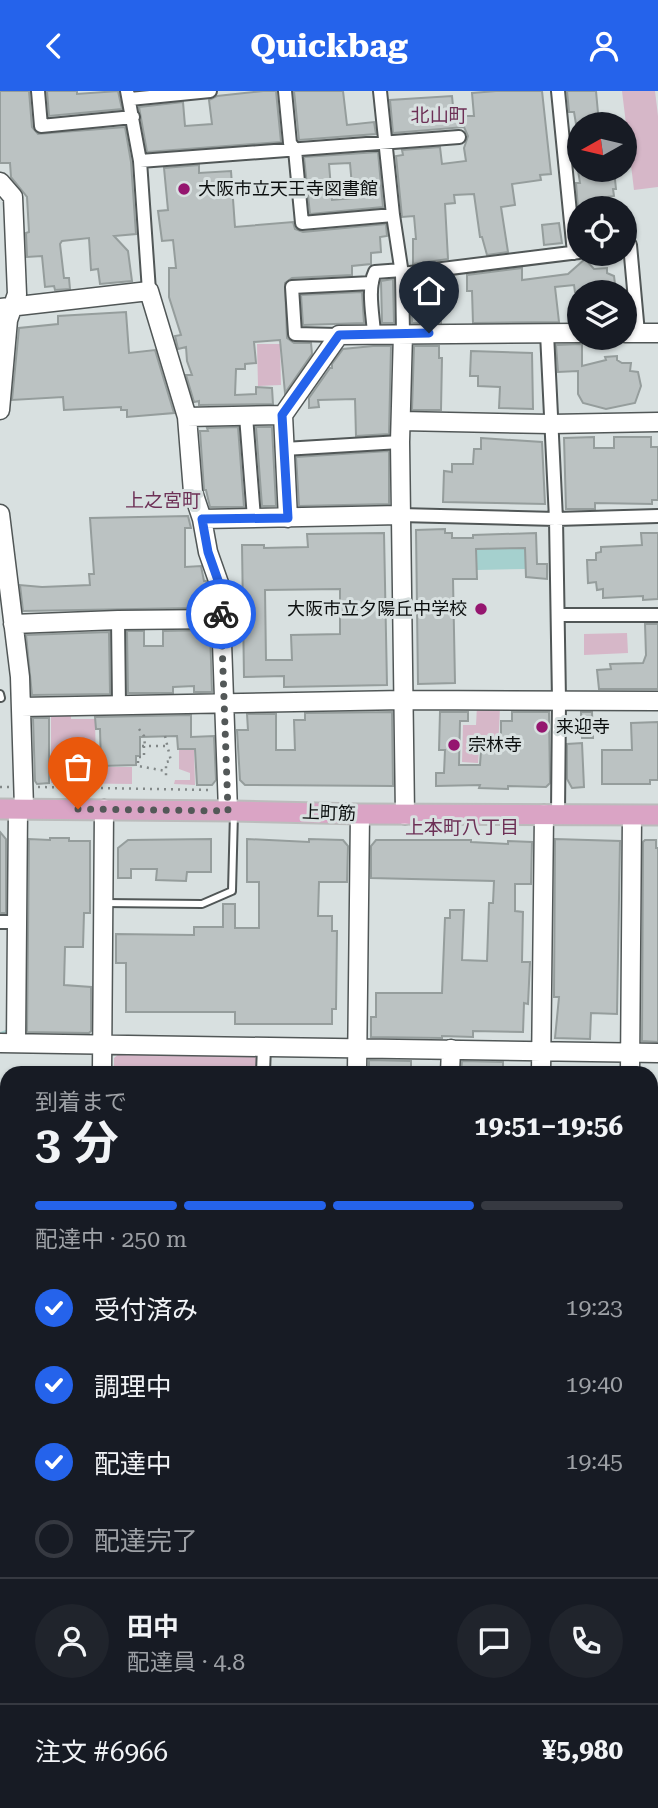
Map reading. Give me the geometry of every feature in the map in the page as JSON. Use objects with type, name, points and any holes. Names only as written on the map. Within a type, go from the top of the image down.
[{"type":"main road","name":"上町筋","points":[[14,809],[658,815]]},
{"type":"street","points":[[38,91],[41,125],[133,117]]},
{"type":"street","points":[[210,91],[128,95],[140,161],[149,291],[187,417],[193,492],[202,519],[208,552],[220,586],[231,811]]},
{"type":"street","points":[[285,91],[290,143],[295,150],[302,223],[393,215]]},
{"type":"street","points":[[380,91],[402,272],[400,515],[405,814]]},
{"type":"street","points":[[558,91],[570,196]]},
{"type":"street","points":[[140,161],[459,137]]},
{"type":"street","points":[[0,182],[13,197],[17,294],[6,308],[8,320],[0,409]]},
{"type":"street","points":[[374,334],[372,282],[375,272],[402,272],[567,253]]},
{"type":"street","points":[[372,282],[292,287],[295,334],[567,333]]},
{"type":"street","points":[[6,308],[149,291]]},
{"type":"street","points":[[541,1066],[551,814],[559,700],[556,519],[547,333]]},
{"type":"street","points":[[637,333],[658,333]]},
{"type":"street","points":[[288,518],[282,415],[339,335]]},
{"type":"street","points":[[187,417],[282,415]]},
{"type":"street","points":[[246,416],[254,519]]},
{"type":"street","points":[[401,421],[551,424],[658,422]]},
{"type":"street","points":[[284,449],[400,442]]},
{"type":"street","points":[[0,514],[4,589],[13,624],[20,677],[24,787],[14,809],[9,922],[8,1043],[658,1053]]},
{"type":"street","points":[[202,519],[400,515],[556,519],[658,516]]},
{"type":"street","points":[[558,615],[658,615]]},
{"type":"street","points":[[13,624],[222,619]]},
{"type":"street","points":[[118,620],[120,704]]},
{"type":"street","points":[[21,707],[404,699],[658,701]]},
{"type":"street","points":[[102,1066],[104,809]]},
{"type":"street","points":[[356,1066],[360,814]]},
{"type":"street","points":[[630,1066],[632,815]]},
{"type":"street","points":[[263,1066],[264,1046]]},
{"type":"street","points":[[450,1066],[451,1049]]},
{"type":"lane","points":[[104,903],[202,904],[232,891],[231,811]]},
{"type":"path","points":[[139,729],[144,736],[144,757],[138,757],[138,767],[166,771]]},
{"type":"path","points":[[165,736],[171,761],[166,762],[166,790]]},
{"type":"path","points":[[143,746],[167,746]]},
{"type":"path","points":[[0,787],[166,790],[213,790],[217,787]]},
{"type":"shaded area","points":[[622,91],[655,91],[658,116],[658,187],[634,190],[633,182],[637,182],[637,112],[625,112]]},
{"type":"shaded area","points":[[257,344],[280,344],[281,385],[258,386]]},
{"type":"shaded area","points":[[627,633],[628,653],[584,655],[584,634]]},
{"type":"shaded area","points":[[477,706],[500,707],[498,749],[479,749],[478,763],[462,762],[463,725],[476,725]]},
{"type":"shaded area","points":[[51,714],[71,714],[71,719],[95,719],[96,767],[132,767],[132,784],[51,783]]},
{"type":"shaded area","points":[[179,750],[194,750],[195,785],[174,784],[175,780],[190,780],[190,773],[179,769]]},
{"type":"shaded area","points":[[252,1052],[257,1058],[257,1066],[114,1066],[114,1058],[120,1053]]},
{"type":"water","points":[[525,548],[525,569],[477,570],[476,549]]},
{"type":"building","points":[[0,91],[29,91],[32,127],[38,134],[125,127],[131,162],[136,234],[114,236],[128,251],[132,281],[100,284],[98,269],[91,270],[89,238],[62,241],[60,244],[64,278],[69,278],[70,289],[55,290],[54,286],[45,287],[42,256],[27,257],[27,197],[11,177],[10,163],[0,163]]},
{"type":"building","points":[[47,91],[77,91],[77,94],[118,91],[122,109],[49,116]]},
{"type":"building","points":[[276,91],[281,142],[147,152],[139,107],[183,102],[185,126],[212,124],[209,100],[217,96]]},
{"type":"building","points":[[294,91],[343,91],[347,125],[374,122],[376,134],[299,140]]},
{"type":"building","points":[[542,91],[551,174],[540,175],[541,180],[512,184],[515,205],[501,207],[508,252],[487,255],[480,237],[474,194],[454,195],[455,203],[445,204],[448,259],[413,264],[413,239],[416,239],[414,216],[402,217],[396,156],[403,155],[402,150],[440,147],[442,164],[466,161],[464,148],[468,136],[464,127],[393,133],[390,100],[452,96],[454,116],[474,116],[472,93]]},
{"type":"building","points":[[567,91],[596,91],[598,112],[569,112]]},
{"type":"building","points":[[378,152],[383,207],[310,214],[304,157]],"holes":[[[350,163],[353,198],[332,200],[329,164]]]},
{"type":"building","points":[[199,165],[199,173],[231,171],[235,227],[293,222],[295,229],[303,232],[386,224],[387,236],[380,237],[381,252],[371,253],[371,264],[352,266],[352,275],[292,278],[285,283],[287,338],[294,343],[311,343],[312,354],[285,393],[280,340],[254,342],[256,363],[245,364],[245,369],[236,369],[235,395],[256,394],[256,387],[272,388],[273,404],[199,405],[199,401],[194,402],[186,375],[192,375],[186,347],[178,349],[175,336],[181,335],[169,297],[169,268],[176,268],[173,240],[162,241],[158,211],[168,210],[164,168]]},
{"type":"building","points":[[615,182],[616,189],[613,189],[614,196],[577,196],[576,183]]},
{"type":"building","points":[[559,223],[562,243],[544,245],[542,225]]},
{"type":"building","points":[[577,266],[607,268],[607,273],[614,276],[614,280],[567,280],[567,286],[555,287],[559,322],[473,323],[472,291],[467,291],[467,275],[522,268],[522,280],[568,274]]},
{"type":"building","points":[[441,278],[441,323],[412,323],[411,282]]},
{"type":"building","points":[[393,279],[394,323],[382,323],[381,281]]},
{"type":"building","points":[[362,292],[364,323],[303,325],[301,295]]},
{"type":"building","points":[[126,312],[129,353],[155,350],[174,413],[127,417],[127,410],[121,410],[121,407],[64,410],[63,397],[12,400],[19,328],[58,324],[58,316]]},
{"type":"building","points":[[556,345],[567,345],[567,350],[582,350],[582,366],[606,360],[605,357],[617,356],[617,360],[622,363],[631,363],[630,371],[638,372],[641,386],[635,403],[606,409],[583,403],[578,394],[578,371],[558,372]]},
{"type":"building","points":[[391,346],[389,434],[356,436],[355,399],[318,400],[319,407],[309,408],[309,398],[343,349]]},
{"type":"building","points":[[414,346],[439,346],[439,358],[442,358],[441,410],[412,410]]},
{"type":"building","points":[[471,351],[532,353],[533,409],[499,408],[500,387],[478,386],[478,376],[470,376]]},
{"type":"building","points":[[238,427],[244,507],[210,507],[204,490],[200,431],[208,431],[207,428]]},
{"type":"building","points":[[256,427],[272,427],[276,506],[262,506]]},
{"type":"building","points":[[594,437],[594,448],[614,448],[614,437],[651,437],[651,447],[658,447],[658,500],[652,500],[652,504],[595,503],[595,509],[566,509],[564,438]]},
{"type":"building","points":[[481,438],[542,442],[545,504],[443,502],[444,471],[452,472],[452,464],[473,464],[474,449],[481,449]]},
{"type":"building","points":[[389,451],[389,504],[299,506],[296,457]]},
{"type":"building","points":[[188,516],[191,528],[185,528],[185,567],[201,566],[204,581],[209,588],[209,596],[192,597],[192,608],[23,611],[20,585],[90,585],[89,574],[94,574],[90,518]]},
{"type":"building","points":[[445,529],[445,533],[452,533],[452,538],[536,533],[537,564],[547,564],[547,579],[526,577],[525,548],[476,549],[477,579],[453,579],[455,683],[418,684],[416,530]]},
{"type":"building","points":[[384,533],[387,685],[284,687],[284,676],[244,677],[242,545],[264,545],[264,548],[308,547],[307,534]],"holes":[[[340,589],[340,634],[291,635],[292,660],[266,660],[265,590]]]},
{"type":"building","points":[[641,533],[658,533],[658,599],[643,600],[643,596],[603,598],[603,589],[597,590],[596,582],[588,583],[587,560],[596,560],[596,553],[601,552],[601,547],[642,545]]},
{"type":"building","points":[[645,624],[658,624],[658,689],[599,689],[597,670],[611,669],[610,664],[643,663],[646,655]]},
{"type":"building","points":[[210,630],[212,692],[194,692],[194,686],[173,687],[173,693],[128,693],[127,631],[144,631],[144,646],[163,646],[163,631]]},
{"type":"building","points":[[109,632],[110,694],[32,695],[26,635]]},
{"type":"building","points":[[392,712],[393,786],[245,785],[240,780],[237,730],[248,730],[247,714],[276,714],[276,750],[295,750],[294,720],[305,720],[305,713]]},
{"type":"building","points":[[440,712],[468,712],[468,721],[460,721],[459,765],[480,765],[481,751],[501,752],[501,721],[512,721],[512,712],[549,712],[550,783],[546,787],[508,786],[508,789],[479,788],[480,785],[436,786],[436,773],[444,773],[445,750],[439,750]]},
{"type":"building","points":[[581,712],[592,712],[593,738],[582,738]]},
{"type":"building","points":[[191,715],[191,737],[214,736],[216,780],[212,785],[197,785],[195,749],[178,749],[177,736],[140,737],[140,756],[136,756],[136,765],[101,766],[100,729],[96,729],[95,717]]},
{"type":"building","points":[[33,718],[49,718],[49,783],[37,784],[35,781]]},
{"type":"building","points":[[658,722],[658,780],[650,780],[650,784],[602,784],[602,750],[632,750],[631,723]]},
{"type":"building","points":[[582,743],[584,787],[572,788],[567,779],[567,744]]},
{"type":"building","points":[[0,832],[6,839],[6,913],[0,913]]},
{"type":"building","points":[[29,839],[90,841],[90,913],[84,913],[83,947],[65,947],[64,985],[91,987],[89,1033],[27,1032]]},
{"type":"building","points":[[211,839],[211,872],[187,872],[186,881],[156,880],[157,869],[131,869],[131,878],[118,878],[118,848],[128,840]]},
{"type":"building","points":[[247,839],[309,842],[309,839],[343,840],[348,846],[347,882],[319,882],[318,916],[332,916],[332,931],[337,931],[336,1009],[332,1009],[332,1024],[235,1024],[235,1012],[126,1012],[126,963],[116,963],[116,934],[194,935],[194,927],[223,927],[223,904],[235,904],[235,928],[259,928],[259,882],[247,882]]},
{"type":"building","points":[[555,839],[620,841],[617,1014],[591,1013],[590,1039],[555,1038],[559,997],[554,997]]},
{"type":"building","points":[[376,840],[471,840],[508,844],[508,841],[532,842],[531,884],[515,884],[515,911],[523,912],[522,962],[530,962],[528,1004],[524,1003],[523,1032],[473,1031],[473,1037],[371,1037],[371,1017],[376,1017],[376,993],[442,993],[445,918],[450,918],[450,910],[464,910],[462,960],[487,961],[489,903],[493,903],[494,881],[371,878],[371,846]]},
{"type":"building","points":[[645,840],[656,840],[658,848],[658,1042],[642,1041]]},
{"type":"building","points":[[369,1060],[411,1061],[411,1066],[369,1066]]},
{"type":"building","points":[[462,1061],[503,1062],[503,1066],[462,1066]]},
{"type":"waterway","points":[[0,1034],[8,1031],[8,1028]]},
{"type":"way so far","points":[[78,809],[228,811],[221,614]]},
{"type":"place","name":"大阪市立天王寺図書館","points":[[184,189]]},
{"type":"place","name":"大阪市立夕陽丘中学校","points":[[481,609]]},
{"type":"place","name":"来迎寺","points":[[542,727]]},
{"type":"place","name":"宗林寺","points":[[454,745]]},
{"type":"district","name":"北山町","points":[[439,115]]},
{"type":"district","name":"上之宮町","points":[[163,500]]},
{"type":"district","name":"上本町八丁目","points":[[462,827]]},
{"type":"route","points":[[221,614],[220,586],[208,552],[202,519],[288,518],[282,415],[339,335],[429,333]]}]
